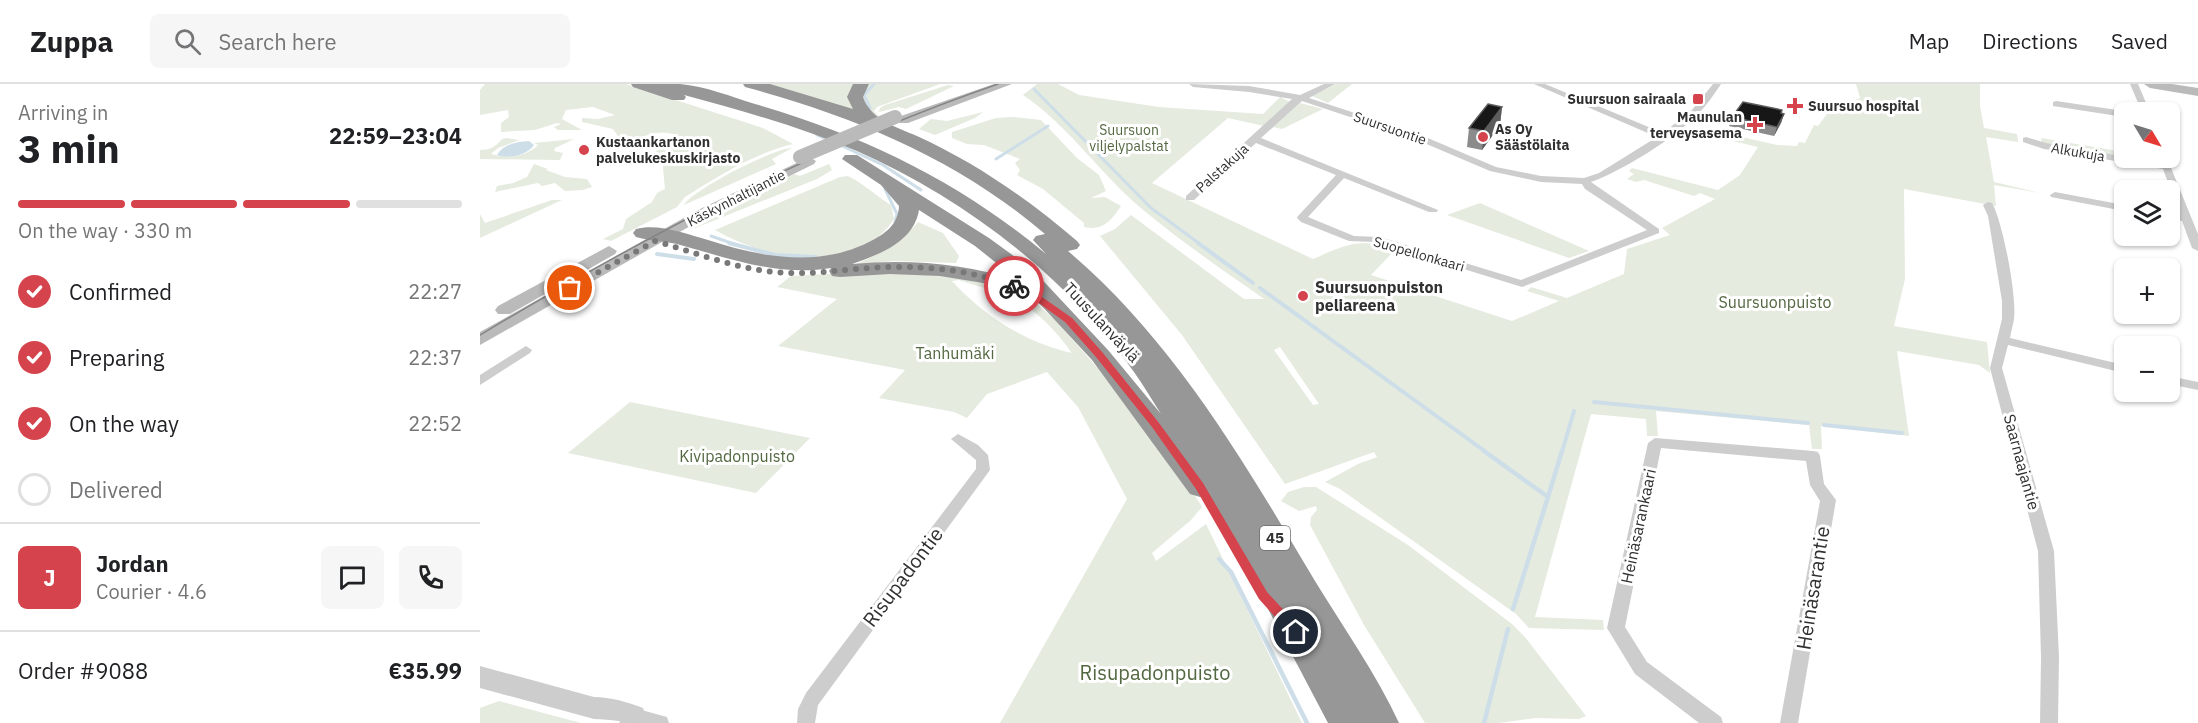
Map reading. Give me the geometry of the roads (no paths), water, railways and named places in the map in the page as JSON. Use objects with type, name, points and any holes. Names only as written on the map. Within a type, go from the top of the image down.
[{"type":"highway","points":[[639,84],[809,141],[846,156],[878,174],[982,242],[1025,275],[1068,320],[1155,425],[1200,486],[1263,596],[1296,632]]},
{"type":"highway","name":"Tuusulanväylä","points":[[664,84],[765,112],[866,148],[944,189],[982,214],[1022,244],[1076,293],[1142,365],[1213,478],[1347,723]]},
{"type":"highway","name":"Tuusulanväylä","points":[[698,84],[767,102],[838,125],[959,181],[1000,206],[1095,285],[1159,358],[1201,416],[1382,723]]},
{"type":"highway","points":[[752,84],[892,121],[1041,219],[1077,252],[1132,313],[1159,358]]},
{"type":"highway","points":[[861,84],[855,97],[856,103],[865,114],[892,121]]},
{"type":"highway","points":[[655,236],[771,263],[809,265],[838,261],[876,247],[894,236],[904,226],[909,219],[909,205],[896,187]]},
{"type":"highway","points":[[655,236],[728,263],[775,272],[830,272],[890,267],[948,269],[975,274],[1017,287],[1039,299],[1068,320]]},
{"type":"main road","points":[[892,121],[985,84]]},
{"type":"main road","points":[[892,121],[1006,84]]},
{"type":"main road","points":[[2150,84],[2198,92]]},
{"type":"main road","name":"Käskynhaltijantie","points":[[480,339],[655,236],[706,199],[892,121]]},
{"type":"main road","name":"Käskynhaltijantie","points":[[480,325],[713,208],[804,159]]},
{"type":"street","name":"Suursuontie","points":[[1193,84],[1249,89],[1301,98],[1413,135],[1493,169],[1541,179],[1585,181]]},
{"type":"street","points":[[1331,84],[1301,98],[1255,138],[1433,210]]},
{"type":"street","points":[[1538,84],[1664,137]]},
{"type":"street","points":[[1585,181],[1602,175],[1688,120],[1717,84]]},
{"type":"street","points":[[2134,84],[2142,102]]},
{"type":"street","points":[[2056,104],[2114,113]]},
{"type":"street","name":"Palstakuja","points":[[1190,198],[1255,138]]},
{"type":"street","name":"Alkukuja","points":[[2026,140],[2044,146],[2114,155]]},
{"type":"street","points":[[2167,168],[2198,248]]},
{"type":"street","name":"Suopellonkaari","points":[[1342,174],[1302,218],[1353,239],[1376,239],[1522,284],[1655,231],[1589,187],[1585,181]]},
{"type":"street","points":[[2055,195],[2114,206]]},
{"type":"street","name":"Saarnaajantie","points":[[1988,205],[1993,216],[2008,301],[1996,368],[2046,551],[2050,657],[2049,723]]},
{"type":"street","points":[[2180,218],[2187,219]]},
{"type":"street","points":[[2002,340],[2114,367]]},
{"type":"street","points":[[480,381],[526,350]]},
{"type":"street","points":[[2180,382],[2198,386]]},
{"type":"street","name":"Risupadontie","points":[[806,723],[807,709],[812,699],[985,466],[983,459],[958,439]]},
{"type":"street","name":"Heinäsarankaari","points":[[1714,723],[1641,668],[1616,628],[1655,443],[1813,456]]},
{"type":"street","name":"Heinäsarantie","points":[[1789,723],[1828,500],[1817,485],[1813,456]]},
{"type":"street","points":[[485,683],[594,708],[631,719],[660,723]]},
{"type":"water","points":[[529,141],[534,145],[523,154],[507,157],[497,155],[506,146]]},
{"type":"waterway","points":[[870,108],[864,95],[874,84]]},
{"type":"waterway","points":[[1034,89],[1151,208],[1200,244]]},
{"type":"waterway","points":[[996,159],[1048,126]]},
{"type":"waterway","points":[[817,135],[828,140]]},
{"type":"waterway","points":[[838,144],[883,165],[921,190]]},
{"type":"waterway","points":[[885,189],[897,214],[895,222]]},
{"type":"waterway","points":[[711,236],[734,244]]},
{"type":"waterway","points":[[729,243],[775,255],[816,257]]},
{"type":"waterway","points":[[1198,243],[1253,283]]},
{"type":"waterway","points":[[657,254],[694,259]]},
{"type":"waterway","points":[[1260,288],[1486,452]]},
{"type":"waterway","points":[[1594,402],[1808,423]]},
{"type":"waterway","points":[[1562,452],[1574,411]]},
{"type":"waterway","points":[[1824,425],[1902,433]]},
{"type":"waterway","points":[[1484,451],[1548,497]]},
{"type":"waterway","points":[[1548,497],[1562,451]]},
{"type":"waterway","points":[[1513,609],[1548,497]]},
{"type":"waterway","points":[[1219,559],[1231,572],[1307,723]]},
{"type":"waterway","points":[[1484,723],[1508,629]]},
{"type":"tram line","points":[[480,335],[606,262],[732,196],[862,136],[998,84]]},
{"type":"place","name":"Suursuon sairaala","points":[[1698,99]]},
{"type":"place","name":"Suursuo hospital","points":[[1795,106]]},
{"type":"place","name":"Maunulan terveysasema","points":[[1755,125]]},
{"type":"place","name":"As Oy Säästölaita","points":[[1483,137]]},
{"type":"place","name":"Kustaankartanon palvelukeskuskirjasto","points":[[584,150]]},
{"type":"place","name":"Suursuonpuiston peliareena","points":[[1303,296]]},
{"type":"park label","name":"Suursuon viljelypalstat","points":[[1129,138]]},
{"type":"park label","name":"Suursuonpuisto","points":[[1775,302]]},
{"type":"park label","name":"Tanhumäki","points":[[955,353]]},
{"type":"park label","name":"Kivipadonpuisto","points":[[737,456]]},
{"type":"park label","name":"Risupadonpuisto","points":[[1155,673]]}]
